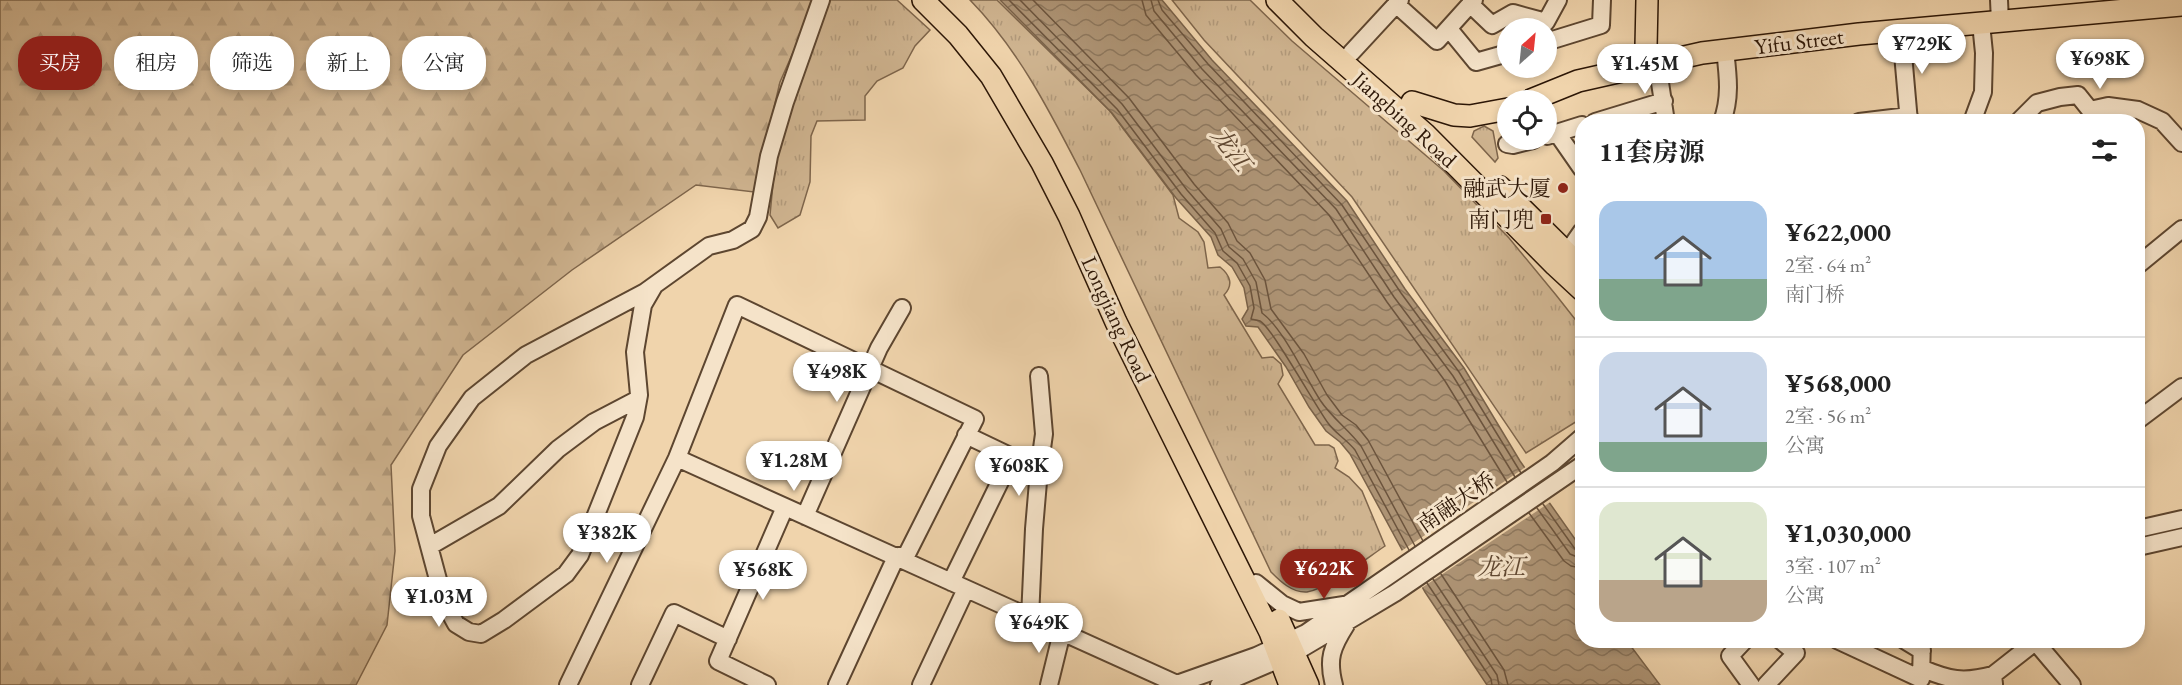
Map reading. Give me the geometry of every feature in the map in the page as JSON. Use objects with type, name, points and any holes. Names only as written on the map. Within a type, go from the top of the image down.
[{"type":"main road","name":"Longjiang Road","points":[[923,0],[958,35],[991,76],[1042,163],[1069,216],[1116,322],[1285,650]]},
{"type":"main road","name":"Longjiang Road","points":[[943,0],[982,42],[1011,82],[1045,139],[1078,204],[1128,316],[1256,583],[1283,627],[1285,650]]},
{"type":"main road","name":"Jiangbing Road","points":[[1277,0],[1314,37],[1425,134],[1575,278]]},
{"type":"main road","name":"Jiangbing Road","points":[[1296,0],[1352,53],[1442,129],[1566,254],[1575,271]]},
{"type":"main road","points":[[1647,0],[1646,47],[1652,64]]},
{"type":"main road","points":[[1652,64],[1656,0]]},
{"type":"main road","name":"Yifu Street","points":[[1556,90],[1578,81],[1725,50],[1991,22],[2091,7],[2176,4]]},
{"type":"main road","points":[[1412,102],[1454,115],[1470,116],[1497,111]]},
{"type":"main road","points":[[1285,650],[1290,685]]},
{"type":"main road","points":[[1285,650],[1308,685]]},
{"type":"street","points":[[654,286],[643,305],[635,352],[638,399],[627,438],[580,555],[566,574],[504,620],[481,633],[469,632],[456,624],[444,602],[421,516],[421,489],[438,446],[472,398],[526,355],[645,292],[709,246],[733,240],[752,229],[758,217],[769,156],[782,112],[821,0]]},
{"type":"street","points":[[1352,53],[1398,2],[1437,41],[1472,2],[1492,25],[1513,13],[1546,22],[1558,0]]},
{"type":"street","points":[[1557,39],[1601,25],[1602,0]]},
{"type":"street","points":[[1975,114],[1983,92],[1984,53],[1999,0]]},
{"type":"street","points":[[1449,29],[1476,62],[1497,56]]},
{"type":"street","points":[[1901,31],[1909,114]]},
{"type":"street","points":[[1725,50],[1729,102],[1725,114]]},
{"type":"street","points":[[1652,64],[1664,101],[1665,114]]},
{"type":"street","points":[[2026,114],[2037,103],[2078,95],[2090,110],[2108,106],[2138,110],[2152,115],[2162,121],[2182,143]]},
{"type":"street","points":[[1621,114],[1664,101]]},
{"type":"street","points":[[1557,132],[1575,127]]},
{"type":"street","points":[[1557,140],[1575,161]]},
{"type":"street","points":[[2145,259],[2182,229]]},
{"type":"street","points":[[1566,254],[1575,241]]},
{"type":"street","points":[[568,685],[677,458],[736,305],[975,419],[907,554],[897,557],[837,685]]},
{"type":"street","points":[[805,516],[879,348],[902,308]]},
{"type":"street","points":[[1030,618],[1034,529],[1044,434],[1039,376]]},
{"type":"street","points":[[2145,415],[2182,387]]},
{"type":"street","points":[[430,546],[499,506],[558,449],[594,422],[638,399]]},
{"type":"street","points":[[921,685],[958,585],[1012,457],[966,435]]},
{"type":"street","name":"南融大桥","points":[[1348,613],[1384,577],[1552,463],[1575,443]]},
{"type":"street","points":[[677,458],[1175,685],[1285,650]]},
{"type":"street","name":"南融大桥","points":[[1348,613],[1395,593],[1575,470]]},
{"type":"street","points":[[767,685],[718,661],[785,507]]},
{"type":"street","points":[[2145,527],[2182,519]]},
{"type":"street","points":[[2145,545],[2182,537]]},
{"type":"street","points":[[1256,583],[1282,604],[1299,612],[1348,613]]},
{"type":"street","points":[[640,685],[675,613],[728,639]]},
{"type":"street","points":[[1219,685],[1348,613]]},
{"type":"street","points":[[1334,685],[1329,667],[1332,651],[1348,613]]},
{"type":"street","points":[[1049,685],[1062,633]]},
{"type":"street","points":[[1734,648],[1730,656],[1751,685]]},
{"type":"street","points":[[1770,684],[1796,653],[1790,648]]},
{"type":"street","points":[[1864,648],[1921,665],[1946,682],[1993,680],[2027,648]]},
{"type":"street","points":[[1909,648],[1921,665]]},
{"type":"street","points":[[2041,648],[2072,685]]},
{"type":"green space","points":[[0,0],[812,0],[810,14],[780,82],[754,192],[696,185],[572,270],[463,355],[391,465],[395,551],[387,625],[356,685],[0,685]]},
{"type":"green space","points":[[829,0],[897,0],[930,30],[915,46],[903,68],[877,81],[865,96],[865,120],[817,121],[811,136],[810,182],[800,215],[778,228],[770,215],[775,163],[796,84]]},
{"type":"green space","points":[[970,0],[997,0],[1110,111],[1173,195],[1179,218],[1198,232],[1204,242],[1208,268],[1220,267],[1226,273],[1230,284],[1224,295],[1262,358],[1273,357],[1281,364],[1283,375],[1278,384],[1315,445],[1329,445],[1334,448],[1338,461],[1335,468],[1349,477],[1362,491],[1385,546],[1316,590],[1302,592],[1291,588],[1271,572],[1068,147],[1018,60]]},
{"type":"green space","points":[[1172,0],[1250,0],[1292,41],[1444,171],[1509,238],[1575,319],[1575,422],[1526,453],[1352,197],[1204,40]]},
{"type":"green space","points":[[1484,126],[1493,131],[1498,158],[1495,162],[1472,137],[1474,131]]},
{"type":"water","name":"龙江","points":[[1000,0],[1162,0],[1212,60],[1347,201],[1405,289],[1464,368],[1520,461],[1575,539],[1575,648],[1632,648],[1660,685],[1487,685],[1425,592],[1350,454],[1326,431],[1258,327],[1246,326],[1242,319],[1248,309],[1244,288],[1232,267],[1218,255],[1211,237],[1176,198],[1112,113]]},
{"type":"pier","points":[[1527,466],[1552,501],[1420,589],[1400,552]]},
{"type":"place","name":"融武大厦","points":[[1563,188]]},
{"type":"place","name":"南门兜","points":[[1546,219]]}]
